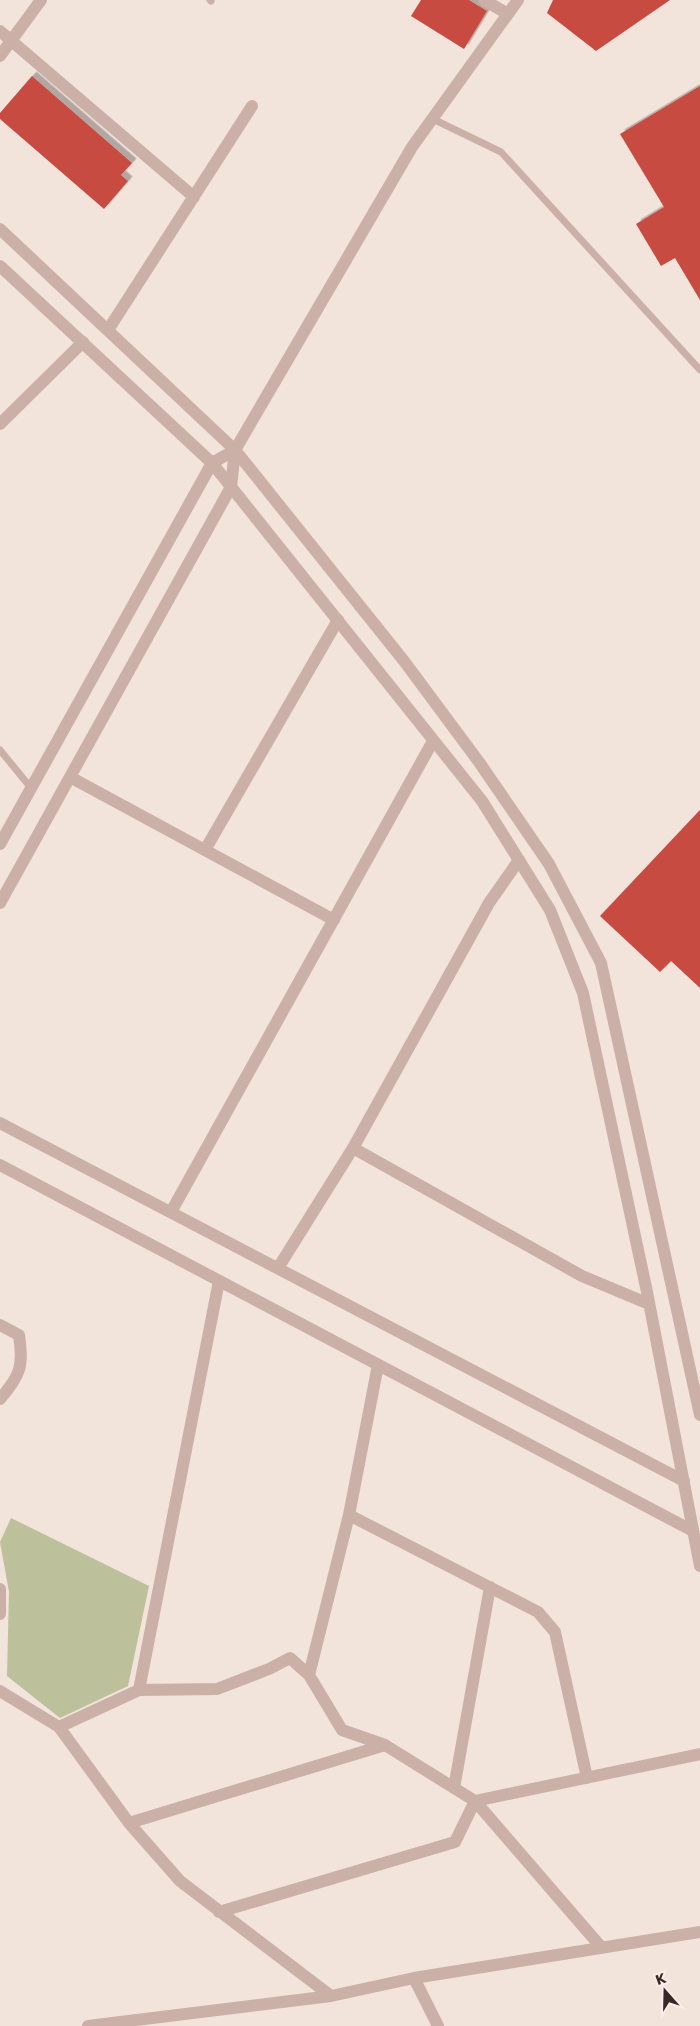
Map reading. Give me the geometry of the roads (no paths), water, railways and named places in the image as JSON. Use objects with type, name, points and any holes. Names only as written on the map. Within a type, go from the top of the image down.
[{"type":"street","points":[[0,56],[41,0]]},
{"type":"street","points":[[484,0],[508,14]]},
{"type":"street","points":[[0,903],[231,486],[235,450],[412,147],[518,0]]},
{"type":"street","points":[[0,31],[194,197]]},
{"type":"street","points":[[108,330],[252,106]]},
{"type":"street","points":[[0,229],[235,450],[404,661],[479,762],[549,864],[600,963],[700,1415]]},
{"type":"street","points":[[0,266],[212,463],[482,801],[550,910],[584,993],[649,1304],[700,1566]]},
{"type":"street","points":[[0,424],[83,342]]},
{"type":"street","points":[[0,844],[212,463],[235,450]]},
{"type":"street","points":[[205,850],[338,620]]},
{"type":"street","points":[[171,1212],[433,740]]},
{"type":"street","points":[[70,777],[334,920]]},
{"type":"street","points":[[278,1268],[353,1148],[489,903],[519,860]]},
{"type":"street","points":[[0,1123],[684,1481]]},
{"type":"street","points":[[353,1148],[582,1276],[649,1304]]},
{"type":"street","points":[[0,1165],[693,1531]]},
{"type":"street","points":[[139,1690],[219,1281]]},
{"type":"street","points":[[0,1326],[19,1336],[22,1358],[16,1380],[0,1399]]},
{"type":"street","points":[[309,1675],[349,1515],[378,1365]]},
{"type":"street","points":[[349,1515],[538,1612],[555,1632],[587,1778]]},
{"type":"street","points":[[454,1788],[490,1587]]},
{"type":"street","points":[[0,1589],[0,1614]]},
{"type":"street","points":[[59,1726],[139,1690],[217,1689],[270,1669],[290,1658],[309,1675],[342,1730],[385,1745],[475,1801],[600,1947]]},
{"type":"street","points":[[0,1691],[59,1726],[129,1823],[180,1881],[331,1996]]},
{"type":"street","points":[[129,1823],[385,1745]]},
{"type":"street","points":[[475,1801],[700,1754]]},
{"type":"street","points":[[219,1912],[455,1842],[475,1801]]},
{"type":"street","points":[[88,2026],[331,1996],[414,1978],[700,1932]]},
{"type":"street","points":[[414,1978],[438,2026]]},
{"type":"lane","points":[[433,119],[501,152],[700,370]]},
{"type":"lane","points":[[0,750],[31,788]]}]
